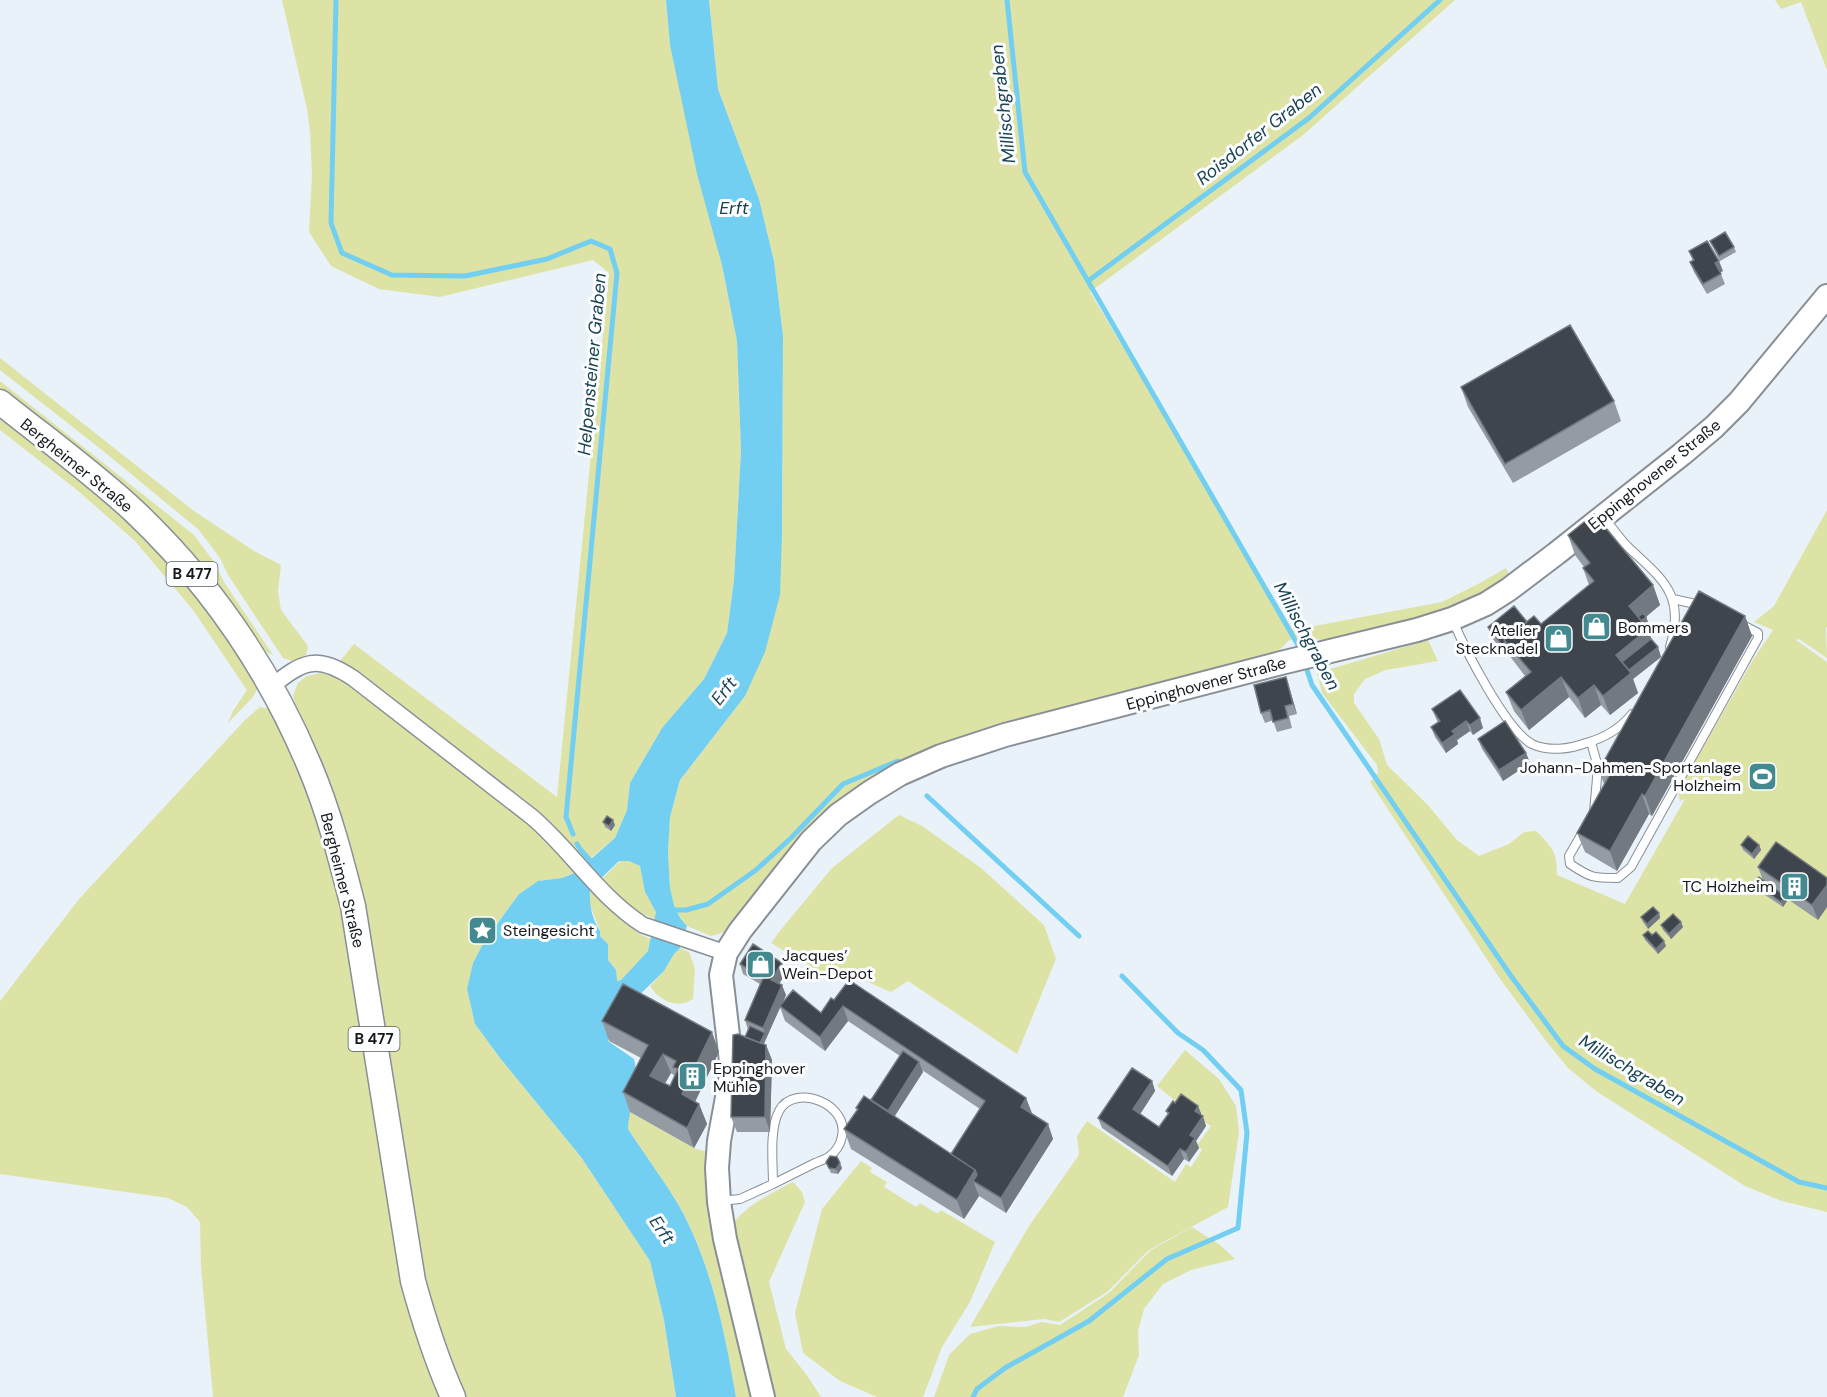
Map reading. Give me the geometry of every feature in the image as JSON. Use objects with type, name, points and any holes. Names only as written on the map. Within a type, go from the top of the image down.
[{"type":"main road","name":"Eppinghovener Straße","points":[[726,953],[740,931],[811,841],[838,815],[900,774],[941,756],[1005,735],[1417,630],[1486,604],[1508,590],[1603,517],[1714,426],[1739,402],[1827,296]]},
{"type":"main road","name":"Bergheimer Straße","points":[[0,402],[134,511],[177,555],[215,602],[272,687],[311,768],[326,808],[353,906],[413,1281],[424,1324],[453,1397]]},
{"type":"main road","points":[[726,953],[722,975],[732,1070],[719,1141],[717,1168],[719,1202],[725,1239],[763,1397]]},
{"type":"street","points":[[272,687],[294,669],[313,663],[327,664],[340,670],[532,817],[630,917],[643,925],[726,953]]},
{"type":"lane","points":[[1603,517],[1627,546],[1657,574],[1669,590],[1675,610],[1675,626],[1669,650]]},
{"type":"lane","points":[[1672,599],[1708,607]]},
{"type":"lane","points":[[1452,618],[1475,668],[1522,736],[1532,743],[1548,748],[1569,747],[1591,742],[1610,733],[1628,720],[1636,710]]},
{"type":"lane","points":[[1591,742],[1598,767],[1594,813],[1569,856],[1570,864],[1586,875],[1597,878],[1618,878],[1631,867],[1756,643],[1758,633],[1735,621]]},
{"type":"lane","points":[[719,1202],[740,1199],[773,1184],[831,1155],[840,1144],[844,1130],[841,1117],[821,1101],[804,1098],[790,1101],[780,1108],[774,1124],[773,1184]]},
{"type":"green space","points":[[282,0],[666,0],[670,45],[722,265],[737,341],[741,451],[734,580],[727,633],[704,679],[662,728],[630,783],[627,810],[615,838],[586,862],[558,830],[526,801],[340,661],[354,644],[557,797],[609,273],[593,260],[440,297],[379,289],[331,266],[309,232],[312,174],[310,132],[307,109]]},
{"type":"green space","points":[[709,0],[1455,0],[1303,135],[1090,292],[1293,630],[1442,602],[1506,568],[1510,577],[1446,611],[1357,636],[1324,640],[1297,637],[1288,641],[1276,654],[898,766],[725,932],[711,936],[687,926],[674,905],[670,889],[668,853],[670,817],[680,780],[745,696],[782,534],[783,336],[774,261],[759,199],[718,89]]},
{"type":"green space","points":[[1775,0],[1827,0],[1827,70],[1801,2],[1781,9]]},
{"type":"green space","points":[[0,358],[194,511],[254,551],[281,565],[278,591],[281,610],[308,646],[306,655],[292,661],[283,658],[228,575],[220,558],[199,530],[0,370]]},
{"type":"green space","points":[[0,381],[194,535],[214,562],[224,582],[273,655],[260,649],[0,392]]},
{"type":"green space","points":[[0,416],[128,521],[167,560],[202,603],[255,678],[258,688],[253,697],[228,723],[247,690],[193,610],[135,541],[77,490],[0,430]]},
{"type":"green space","points":[[1827,510],[1827,658],[1799,639],[1796,640],[1827,662],[1827,1212],[1782,1201],[1745,1186],[1596,1091],[1568,1068],[1498,976],[1370,782],[1378,773],[1377,765],[1322,693],[1317,673],[1428,640],[1438,661],[1386,670],[1365,679],[1354,694],[1354,703],[1379,739],[1387,765],[1427,804],[1457,840],[1479,856],[1509,844],[1524,832],[1536,831],[1552,850],[1556,860],[1557,875],[1625,904],[1685,799],[1680,801],[1678,791],[1753,660],[1773,630],[1754,622],[1774,606]]},
{"type":"green space","points":[[321,673],[334,675],[348,683],[516,813],[575,873],[562,878],[538,881],[519,894],[484,942],[473,963],[467,989],[475,1024],[581,1157],[650,1261],[664,1320],[676,1397],[464,1397],[448,1359],[422,1277],[321,763],[296,708],[293,695],[298,683],[307,676]]},
{"type":"green space","points":[[260,707],[271,709],[317,812],[343,906],[404,1284],[413,1325],[442,1397],[213,1397],[201,1267],[200,1222],[187,1207],[168,1198],[0,1174],[0,1001],[80,898],[245,720]]},
{"type":"green space","points":[[899,815],[922,826],[981,868],[1044,925],[1056,959],[1017,1054],[908,981],[891,992],[847,973],[832,979],[771,943],[832,868]]},
{"type":"green space","points":[[620,861],[629,861],[640,866],[645,892],[656,911],[655,919],[634,910],[602,879]]},
{"type":"green space","points":[[590,889],[641,935],[651,939],[648,951],[621,980],[616,981],[616,970],[608,960],[608,944],[600,936],[589,902]]},
{"type":"green space","points":[[680,948],[689,952],[695,969],[693,999],[681,1004],[663,999],[650,986]]},
{"type":"green space","points":[[1185,1050],[1219,1079],[1236,1106],[1239,1132],[1228,1207],[1149,1250],[1107,1292],[1059,1322],[1044,1319],[970,1327],[1029,1226],[1079,1155],[1077,1136],[1087,1121],[1175,1182],[1186,1164],[1191,1167],[1202,1150],[1197,1145],[1211,1126],[1201,1120],[1204,1115],[1186,1102],[1182,1106],[1157,1086]]},
{"type":"green space","points":[[630,1112],[694,1148],[712,1153],[754,1397],[736,1397],[717,1303],[702,1257],[677,1202],[628,1129]]},
{"type":"green space","points":[[861,1161],[872,1168],[870,1172],[887,1182],[884,1187],[916,1207],[920,1203],[936,1213],[941,1210],[995,1242],[970,1302],[942,1347],[923,1397],[877,1397],[840,1381],[803,1353],[795,1313],[822,1209]]},
{"type":"green space","points":[[793,1182],[802,1192],[805,1202],[769,1282],[786,1349],[821,1397],[771,1397],[728,1230],[749,1208]]},
{"type":"green space","points":[[1192,1227],[1220,1245],[1235,1259],[1191,1270],[1163,1284],[1144,1309],[1138,1331],[1139,1355],[1123,1397],[934,1397],[949,1355],[970,1334],[999,1326],[1026,1327],[1041,1322],[1060,1325],[1109,1293],[1151,1250]]},
{"type":"water","name":"Erft","points":[[666,0],[709,0],[718,89],[759,199],[774,261],[783,336],[780,595],[765,652],[745,696],[680,780],[670,817],[668,853],[670,888],[674,905],[687,926],[680,948],[664,971],[632,1002],[611,1012],[608,1041],[634,1059],[636,1076],[628,1129],[677,1202],[702,1257],[717,1303],[736,1397],[676,1397],[664,1320],[650,1261],[581,1157],[475,1024],[467,989],[473,963],[484,942],[519,894],[538,881],[562,878],[575,873],[615,838],[627,810],[630,783],[662,728],[704,679],[727,633],[734,580],[741,451],[737,341],[722,265],[697,174],[670,45]],"holes":[[[619,861],[629,861],[640,866],[645,892],[656,912],[648,951],[621,980],[617,981],[616,970],[608,960],[608,944],[600,936],[593,916],[590,889]]]},
{"type":"building","points":[[1725,232],[1734,247],[1719,256],[1710,241]]},
{"type":"building","points":[[1707,241],[1719,261],[1715,263],[1721,274],[1703,284],[1690,262],[1694,260],[1689,251]]},
{"type":"building","points":[[1570,325],[1614,401],[1505,464],[1461,387]]},
{"type":"building","points":[[1594,514],[1653,585],[1629,606],[1648,629],[1616,655],[1631,673],[1603,696],[1594,685],[1578,698],[1561,677],[1521,710],[1506,692],[1531,672],[1504,640],[1534,616],[1541,624],[1594,581],[1583,568],[1590,563],[1568,535]]},
{"type":"building","points":[[1699,591],[1745,616],[1645,796],[1642,794],[1610,851],[1577,833],[1609,776],[1599,770]]},
{"type":"building","points":[[1514,606],[1527,622],[1504,640],[1507,646],[1504,643],[1502,645],[1488,627]]},
{"type":"building","points":[[1643,613],[1646,617],[1641,621],[1638,617]]},
{"type":"building","points":[[1651,639],[1658,647],[1629,670],[1622,662]]},
{"type":"building","points":[[1286,677],[1293,704],[1285,706],[1288,718],[1273,722],[1270,710],[1261,713],[1254,685]]},
{"type":"building","points":[[1460,690],[1480,718],[1470,725],[1466,721],[1452,731],[1455,734],[1442,743],[1431,727],[1440,721],[1432,709]]},
{"type":"building","points":[[1505,721],[1526,753],[1499,770],[1478,739]]},
{"type":"building","points":[[607,816],[613,820],[609,826],[603,822]]},
{"type":"building","points":[[1748,836],[1759,845],[1752,854],[1741,845]]},
{"type":"building","points":[[1776,842],[1827,878],[1827,885],[1812,905],[1758,867]]},
{"type":"building","points":[[1759,877],[1785,896],[1781,902],[1754,883]]},
{"type":"building","points":[[1653,907],[1659,913],[1647,924],[1641,917]]},
{"type":"building","points":[[1673,914],[1681,922],[1669,934],[1661,925]]},
{"type":"building","points":[[1648,931],[1652,935],[1656,932],[1664,941],[1656,949],[1643,935]]},
{"type":"building","points":[[753,944],[782,963],[771,980],[782,985],[763,1028],[745,1020],[763,978],[740,964]]},
{"type":"building","points":[[849,980],[1026,1098],[1021,1107],[1048,1124],[1001,1198],[973,1181],[977,1175],[975,1170],[951,1154],[985,1101],[843,1006],[820,1037],[780,1006],[793,990],[821,1013],[831,998],[834,1000]]},
{"type":"building","points":[[623,984],[712,1032],[682,1094],[699,1104],[687,1128],[623,1092],[648,1045],[602,1021]],"holes":[[[663,1054],[676,1061],[673,1067],[678,1069],[670,1086],[650,1076]]]},
{"type":"building","points":[[750,1026],[765,1033],[760,1043],[745,1037]]},
{"type":"building","points":[[738,1034],[766,1045],[765,1117],[731,1117],[733,1035]]},
{"type":"building","points":[[903,1051],[919,1062],[888,1111],[871,1100]]},
{"type":"building","points":[[1132,1068],[1152,1081],[1133,1109],[1159,1127],[1169,1113],[1166,1111],[1181,1094],[1198,1106],[1195,1111],[1203,1116],[1190,1135],[1195,1138],[1186,1152],[1180,1149],[1168,1166],[1098,1118]]},
{"type":"building","points":[[864,1096],[975,1170],[957,1200],[844,1129]]},
{"type":"building","points":[[830,1156],[837,1157],[840,1163],[836,1169],[829,1168],[826,1162]]},
{"type":"waterway","name":"Helpensteiner Graben","points":[[336,0],[331,223],[342,253],[392,275],[465,276],[547,259],[591,241],[610,249],[617,273],[566,817],[573,834]]},
{"type":"waterway","name":"Millischgraben","points":[[1007,0],[1025,172],[1302,652]]},
{"type":"waterway","name":"Roisdorfer Graben","points":[[1088,281],[1309,118],[1440,0]]},
{"type":"waterway","name":"Millischgraben","points":[[1305,664],[1312,685],[1511,976],[1563,1046],[1595,1069],[1799,1182],[1827,1188]]},
{"type":"waterway","points":[[672,910],[686,910],[708,904],[756,870],[791,838],[843,784],[898,761]]},
{"type":"waterway","points":[[927,796],[1079,936]]},
{"type":"waterway","name":"Helpensteiner Graben","points":[[577,844],[593,864]]},
{"type":"waterway","points":[[973,1397],[977,1389],[1005,1368],[1089,1321],[1167,1259],[1238,1228],[1247,1133],[1241,1090],[1203,1050],[1178,1033],[1122,976]]},
{"type":"place","name":"Bommers","points":[[1597,627]]},
{"type":"place","name":"Atelier Stecknadel","points":[[1559,639]]},
{"type":"place","name":"Johann-Dahmen-Sportanlage Holzheim","points":[[1762,776]]},
{"type":"place","name":"TC Holzheim","points":[[1795,886]]},
{"type":"place","name":"Steingesicht","points":[[482,930]]},
{"type":"place","name":"Jacques’ Wein-Depot","points":[[761,964]]},
{"type":"place","name":"Eppinghover Mühle","points":[[692,1077]]}]
